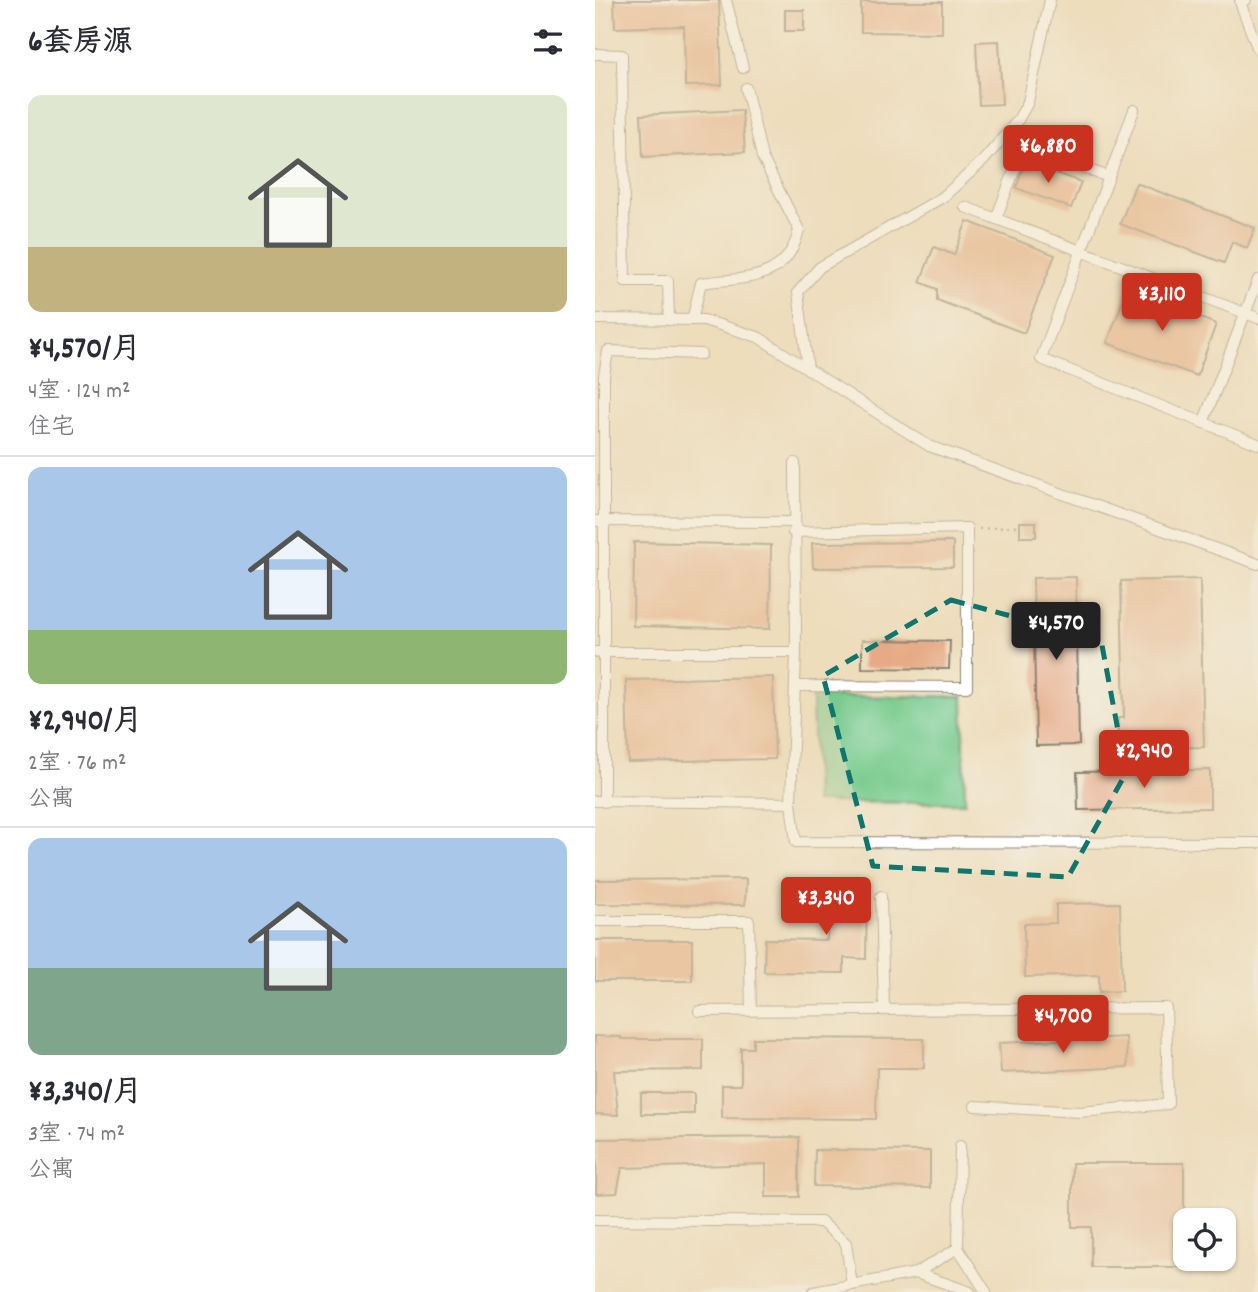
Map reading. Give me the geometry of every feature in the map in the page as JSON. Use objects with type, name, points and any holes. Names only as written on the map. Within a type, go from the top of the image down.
[{"type":"street","points":[[726,0],[743,68]]},
{"type":"street","points":[[809,369],[798,292],[820,267],[943,197],[984,160],[1018,121],[1028,102],[1050,0]]},
{"type":"street","points":[[1246,0],[1240,2],[1258,50]]},
{"type":"street","points":[[595,54],[622,55],[625,281],[668,281],[669,320]]},
{"type":"street","points":[[692,320],[701,283],[754,276],[779,267],[795,248],[799,230],[762,158],[746,88]]},
{"type":"street","points":[[1134,110],[1041,359],[1258,444]]},
{"type":"street","points":[[996,219],[1023,147],[1109,177]]},
{"type":"street","points":[[965,207],[1258,318]]},
{"type":"street","points":[[1203,423],[1258,280]]},
{"type":"street","points":[[595,319],[704,320],[758,337],[929,446],[1258,564]]},
{"type":"street","points":[[701,354],[608,351],[600,376],[600,801],[791,803]]},
{"type":"street","points":[[795,463],[793,527],[796,652],[791,803],[796,842],[1258,844]]},
{"type":"street","points":[[599,521],[793,527],[967,528],[967,687],[795,686]]},
{"type":"street","points":[[599,652],[796,652]]},
{"type":"street","points":[[881,896],[884,1010]]},
{"type":"street","points":[[595,921],[749,921],[751,1011]]},
{"type":"street","points":[[699,1011],[1166,1008],[1168,1104],[1080,1112],[975,1106]]},
{"type":"street","points":[[960,1146],[958,1248],[986,1292]]},
{"type":"street","points":[[595,1220],[821,1222],[846,1242],[852,1285]]},
{"type":"street","points":[[813,1292],[916,1273],[958,1248]]},
{"type":"street","points":[[916,1273],[970,1292]]},
{"type":"path","points":[[977,529],[1020,526]]},
{"type":"highlighted area","points":[[951,600],[1101,640],[1126,773],[1068,877],[873,866],[823,676]]},
{"type":"green space","points":[[963,696],[965,803],[815,802],[812,697]]},
{"type":"building","points":[[614,0],[719,0],[722,85],[685,86],[684,26],[615,28]]},
{"type":"building","points":[[861,2],[942,2],[942,33],[861,32]]},
{"type":"building","points":[[785,10],[804,10],[804,31],[785,31]]},
{"type":"building","points":[[999,41],[1002,104],[979,105],[976,42]]},
{"type":"building","points":[[742,110],[745,152],[643,157],[641,115]]},
{"type":"building","points":[[1025,162],[1081,182],[1071,208],[1016,188]]},
{"type":"building","points":[[1136,183],[1255,228],[1247,248],[1232,242],[1224,263],[1120,224]]},
{"type":"building","points":[[967,221],[1055,255],[1024,333],[937,300],[937,289],[920,282],[934,247],[954,255]]},
{"type":"building","points":[[1127,290],[1216,324],[1197,376],[1107,343]]},
{"type":"building","points":[[1020,522],[1036,522],[1036,537],[1020,537]]},
{"type":"building","points":[[634,542],[771,545],[770,629],[633,626]]},
{"type":"building","points":[[953,542],[953,567],[813,568],[812,543]]},
{"type":"building","points":[[1076,577],[1079,745],[1036,746],[1033,578]]},
{"type":"building","points":[[1200,579],[1204,747],[1118,749],[1118,718],[1124,718],[1121,581]]},
{"type":"building","points":[[862,640],[950,641],[949,669],[862,668]]},
{"type":"building","points":[[773,677],[775,759],[628,762],[626,680]]},
{"type":"building","points":[[1210,770],[1210,808],[1078,810],[1077,772]]},
{"type":"building","points":[[746,879],[745,905],[595,904],[595,880]]},
{"type":"building","points":[[828,884],[867,885],[866,959],[844,958],[844,973],[764,972],[765,939],[827,940]]},
{"type":"building","points":[[1120,903],[1122,991],[1099,992],[1099,975],[1025,977],[1024,924],[1056,923],[1056,904]]},
{"type":"building","points":[[595,940],[692,940],[692,981],[595,981]]},
{"type":"building","points":[[595,1036],[621,1039],[703,1039],[703,1070],[614,1071],[618,1115],[595,1114]]},
{"type":"building","points":[[1126,1037],[1128,1067],[1001,1073],[999,1043]]},
{"type":"building","points":[[753,1038],[924,1039],[924,1068],[877,1068],[876,1119],[722,1118],[722,1085],[741,1085],[741,1048],[753,1048]]},
{"type":"building","points":[[641,1093],[694,1093],[694,1114],[641,1114]]},
{"type":"building","points":[[799,1137],[799,1197],[766,1197],[766,1164],[622,1168],[617,1193],[596,1194],[597,1139]]},
{"type":"building","points":[[815,1150],[930,1151],[930,1188],[814,1186]]},
{"type":"building","points":[[1072,1163],[1184,1163],[1184,1208],[1173,1208],[1173,1267],[1091,1267],[1091,1227],[1072,1227]]}]
